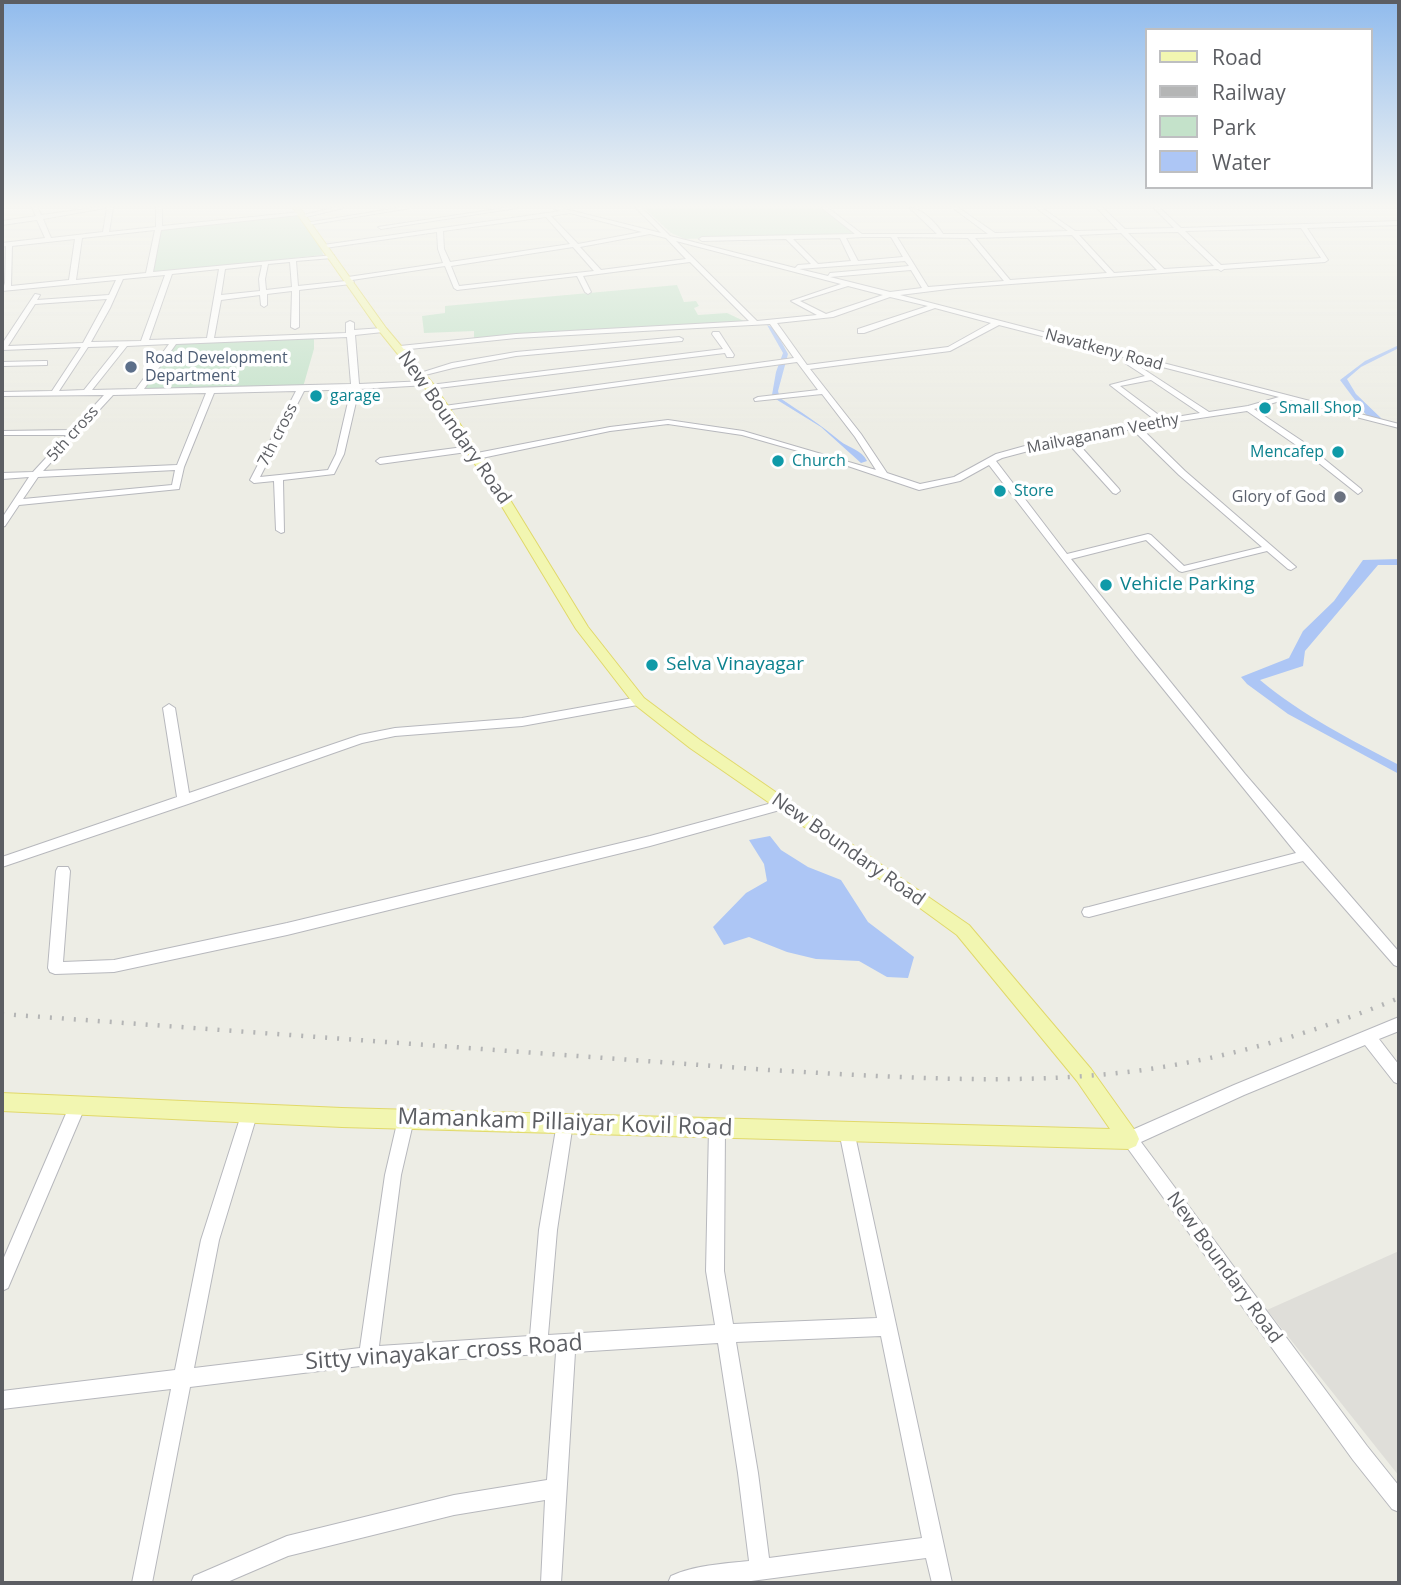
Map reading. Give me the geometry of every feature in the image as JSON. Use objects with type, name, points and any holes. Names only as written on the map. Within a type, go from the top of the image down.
[{"type":"main road","name":"New Boundary Road","points":[[351,282],[383,330],[426,381],[474,452],[583,629],[639,701],[695,744],[963,930],[1084,1075],[1129,1139]]},
{"type":"main road","name":"Mamankam Pillaiyar Kovil Road","points":[[2,1102],[249,1115],[847,1131],[956,1137],[1129,1139]]},
{"type":"street","points":[[4,289],[72,282]]},
{"type":"street","points":[[54,393],[87,345],[119,282]]},
{"type":"street","points":[[144,343],[166,282]]},
{"type":"street","points":[[210,341],[217,315],[220,282]]},
{"type":"street","points":[[264,282],[264,305]]},
{"type":"street","points":[[294,282],[299,305],[295,327]]},
{"type":"street","points":[[217,299],[344,282]]},
{"type":"street","points":[[454,282],[457,288],[510,282]]},
{"type":"street","points":[[583,282],[588,292]]},
{"type":"street","points":[[713,282],[755,323]]},
{"type":"street","name":"Navatkeny Road","points":[[846,282],[1399,426]]},
{"type":"street","points":[[922,282],[926,290]]},
{"type":"street","points":[[400,348],[516,336],[773,322],[826,316],[891,294],[1024,282]]},
{"type":"street","points":[[826,316],[794,301],[850,283]]},
{"type":"street","points":[[3,348],[43,286]]},
{"type":"street","points":[[33,302],[113,297]]},
{"type":"street","points":[[861,331],[936,306]]},
{"type":"street","points":[[773,322],[796,360],[866,443],[884,475]]},
{"type":"street","points":[[804,368],[950,349],[998,322]]},
{"type":"street","points":[[281,530],[279,478],[331,472],[340,453],[355,387],[349,323]]},
{"type":"street","points":[[675,328],[688,355]]},
{"type":"street","points":[[3,348],[173,343],[249,335],[350,334],[383,330]]},
{"type":"street","points":[[716,334],[741,368]]},
{"type":"street","points":[[426,381],[458,363],[530,352],[679,339]]},
{"type":"street","points":[[138,392],[173,343]]},
{"type":"street","points":[[86,393],[124,344]]},
{"type":"street","points":[[2,363],[15,348]]},
{"type":"street","points":[[2,394],[355,387],[727,351]]},
{"type":"street","points":[[1119,355],[1207,414]]},
{"type":"street","points":[[444,408],[796,360]]},
{"type":"street","points":[[2,363],[44,363]]},
{"type":"street","points":[[1152,377],[1114,385],[1163,422]]},
{"type":"street","name":"7th cross","points":[[279,478],[254,480],[301,389]]},
{"type":"street","points":[[10,507],[176,487],[180,467],[211,391]]},
{"type":"street","points":[[758,399],[821,392]]},
{"type":"street","name":"5th cross","points":[[2,524],[10,507],[35,475],[110,393]]},
{"type":"street","name":"Mailvaganam Veethy","points":[[380,461],[474,452],[668,422],[743,433],[919,487],[971,474],[990,460],[1011,453],[1100,431],[1248,408],[1286,398]]},
{"type":"street","points":[[1248,408],[1298,443],[1358,491]]},
{"type":"street","points":[[1135,427],[1182,473],[1291,567]]},
{"type":"street","points":[[2,433],[74,432]]},
{"type":"street","points":[[1069,439],[1116,491]]},
{"type":"street","points":[[990,460],[1227,763],[1399,961]]},
{"type":"street","points":[[2,476],[180,467]]},
{"type":"street","points":[[1065,557],[1148,537],[1182,569],[1268,548]]},
{"type":"street","points":[[2,862],[360,739],[395,732],[522,722],[639,701]]},
{"type":"street","points":[[169,709],[184,800]]},
{"type":"street","points":[[63,871],[55,968],[114,966],[300,926],[650,841],[783,805]]},
{"type":"street","points":[[1089,912],[1305,855]]},
{"type":"street","points":[[1129,1139],[1399,1024]]},
{"type":"street","points":[[1368,1037],[1399,1077]]},
{"type":"street","points":[[2,1282],[77,1107]]},
{"type":"street","points":[[142,1583],[210,1240],[249,1115]]},
{"type":"street","points":[[368,1356],[393,1175],[406,1119]]},
{"type":"street","points":[[538,1345],[548,1230],[565,1124]]},
{"type":"street","points":[[717,1128],[715,1271],[760,1570]]},
{"type":"street","points":[[847,1131],[942,1583]]},
{"type":"street","name":"New Boundary Road","points":[[1129,1139],[1399,1502]]},
{"type":"street","name":"Sitty vinayakar cross Road","points":[[2,1400],[368,1356],[888,1326]]},
{"type":"street","points":[[551,1583],[566,1343]]},
{"type":"street","points":[[201,1583],[287,1546],[454,1505],[556,1488]]},
{"type":"street","points":[[678,1583],[700,1577],[933,1547]]},
{"type":"shaded area","points":[[1399,1251],[1399,1476],[1267,1310]]},
{"type":"green space","points":[[677,285],[684,302],[696,301],[699,306],[694,308],[698,315],[727,313],[746,322],[474,339],[474,331],[424,333],[422,316],[445,313],[445,306]]},
{"type":"green space","points":[[314,338],[314,349],[303,387],[144,390],[175,343]]},
{"type":"water","points":[[767,325],[774,328],[788,354],[778,391],[780,398],[859,452],[867,461],[861,463],[821,427],[774,398],[772,395],[776,372],[783,353]]},
{"type":"water","points":[[1399,345],[1399,348],[1361,367],[1347,379],[1356,394],[1382,419],[1367,416],[1340,380],[1365,361]]},
{"type":"water","points":[[1399,559],[1399,565],[1378,565],[1305,651],[1303,666],[1260,680],[1310,716],[1399,765],[1399,774],[1288,714],[1241,677],[1289,658],[1303,631],[1334,601],[1363,560]]},
{"type":"water","points":[[770,836],[781,850],[808,867],[841,880],[868,922],[914,957],[908,978],[887,977],[859,961],[816,959],[787,952],[749,937],[724,945],[713,927],[746,893],[767,881],[764,864],[749,840]]},
{"type":"railway","points":[[2,1014],[769,1070],[912,1078],[1008,1079],[1103,1074],[1182,1064],[1308,1032],[1399,998]]},
{"type":"place","name":"Road Development Department","points":[[131,367]]},
{"type":"place","name":"garage","points":[[316,396]]},
{"type":"place","name":"Small Shop","points":[[1265,408]]},
{"type":"place","name":"Mencafep","points":[[1338,452]]},
{"type":"place","name":"Church","points":[[778,461]]},
{"type":"place","name":"Store","points":[[1000,491]]},
{"type":"place","name":"Glory of God","points":[[1340,497]]},
{"type":"place","name":"Vehicle Parking","points":[[1106,585]]},
{"type":"place","name":"Selva Vinayagar","points":[[652,665]]}]
